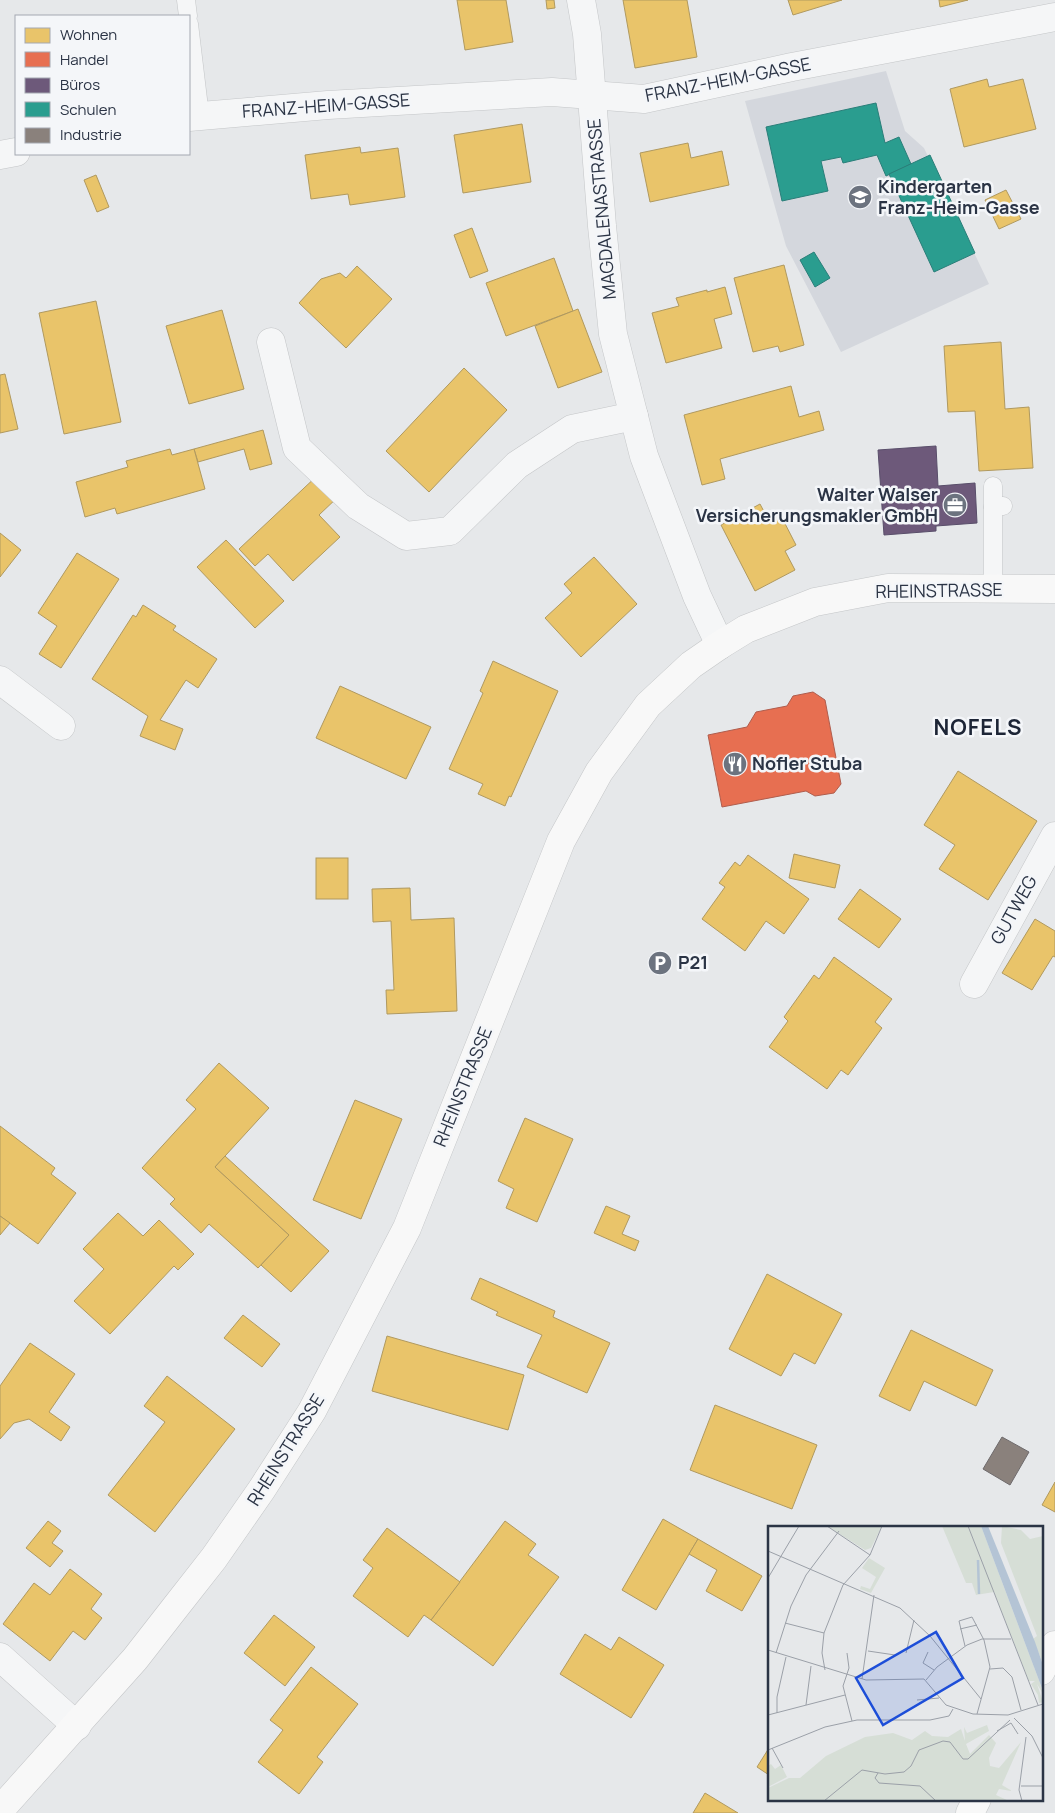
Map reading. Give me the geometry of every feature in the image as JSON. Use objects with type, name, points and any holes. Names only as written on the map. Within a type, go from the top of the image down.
[{"type":"main road","name":"RHEINSTRASSE","points":[[0,1810],[135,1660],[214,1558],[262,1489],[312,1411],[407,1228],[561,841],[600,772],[648,705],[691,665],[720,645],[746,629],[815,602],[888,588],[1055,589]]},
{"type":"main road","points":[[1042,1669],[1055,1645]]},
{"type":"main road","points":[[970,1813],[976,1800]]},
{"type":"street","name":"MAGDALENASTRASSE","points":[[581,0],[587,34],[602,226],[613,334],[644,456],[697,596],[720,645]]},
{"type":"street","name":"FRANZ-HEIM-GASSE","points":[[194,117],[328,105],[542,92],[644,99],[792,67],[1055,17]]},
{"type":"street","points":[[0,155],[15,152]]},
{"type":"street","points":[[271,342],[297,448],[358,506],[406,536],[450,531],[517,465],[572,429],[634,416]]},
{"type":"street","points":[[0,680],[61,726]]},
{"type":"street","name":"GUTWEG","points":[[974,984],[1055,836]]},
{"type":"street","points":[[0,1657],[77,1726]]},
{"type":"lane","points":[[186,0],[188,15]]},
{"type":"lane","points":[[190,43],[194,117]]},
{"type":"lane","points":[[993,486],[998,507],[993,589]]},
{"type":"shaded area","name":"Kindergarten Franz-Heim-Gasse","points":[[886,71],[905,131],[924,148],[989,284],[841,352],[786,246],[745,101]]},
{"type":"building: Wohnen","points":[[457,0],[506,0],[513,42],[465,50]]},
{"type":"building: Wohnen","points":[[546,0],[554,0],[555,8],[547,9]]},
{"type":"building: Wohnen","points":[[623,0],[687,0],[697,57],[635,68]]},
{"type":"building: Wohnen","points":[[788,0],[842,0],[793,15]]},
{"type":"building: Wohnen","points":[[939,0],[968,0],[940,7]]},
{"type":"building: Wohnen","points":[[987,79],[989,87],[1023,79],[1036,129],[964,147],[950,89]]},
{"type":"building: Wohnen","points":[[522,124],[531,182],[463,193],[454,135]]},
{"type":"building: Wohnen","points":[[688,143],[691,158],[722,151],[729,185],[650,202],[640,153]]},
{"type":"building: Wohnen","points":[[360,147],[361,153],[398,148],[405,197],[350,205],[348,194],[311,199],[305,155]]},
{"type":"building: Wohnen","points":[[96,175],[109,207],[97,212],[84,180]]},
{"type":"building: Wohnen","points":[[1006,190],[1021,219],[999,229],[985,200]]},
{"type":"building: Wohnen","points":[[472,228],[488,271],[470,278],[454,235]]},
{"type":"building: Wohnen","points":[[554,258],[573,311],[506,336],[486,283]]},
{"type":"building: Wohnen","points":[[784,265],[804,345],[780,352],[778,346],[753,352],[734,278]]},
{"type":"building: Wohnen","points":[[357,266],[392,299],[346,348],[299,303],[321,279],[340,273],[346,278]]},
{"type":"building: Wohnen","points":[[725,287],[732,314],[714,319],[722,348],[666,363],[652,313],[679,306],[676,298]]},
{"type":"building: Wohnen","points":[[96,301],[121,422],[64,434],[39,313]]},
{"type":"building: Wohnen","points":[[578,309],[602,372],[558,388],[535,326]]},
{"type":"building: Wohnen","points":[[222,310],[244,389],[189,404],[166,326]]},
{"type":"building: Wohnen","points":[[1001,342],[1005,409],[1029,407],[1033,468],[979,471],[975,411],[948,412],[944,346]]},
{"type":"building: Wohnen","points":[[464,368],[507,410],[429,492],[386,451]]},
{"type":"building: Wohnen","points":[[5,374],[18,429],[0,433],[0,375]]},
{"type":"building: Wohnen","points":[[791,386],[799,417],[819,411],[824,430],[720,459],[725,479],[702,485],[684,415]]},
{"type":"building: Wohnen","points":[[263,430],[272,464],[250,470],[244,449],[198,462],[194,449]]},
{"type":"building: Wohnen","points":[[170,449],[172,455],[194,449],[205,489],[117,514],[115,508],[85,517],[76,482],[128,467],[126,461]]},
{"type":"building: Wohnen","points":[[319,474],[339,496],[319,515],[340,537],[293,581],[268,554],[255,566],[239,549]]},
{"type":"building: Wohnen","points":[[760,504],[768,519],[779,512],[796,545],[785,551],[795,570],[755,591],[721,525]]},
{"type":"building: Wohnen","points":[[0,533],[21,550],[0,577]]},
{"type":"building: Wohnen","points":[[226,540],[284,601],[255,628],[197,567]]},
{"type":"building: Wohnen","points":[[77,553],[119,579],[61,668],[39,654],[57,626],[38,613]]},
{"type":"building: Wohnen","points":[[594,557],[637,604],[581,657],[545,618],[572,593],[564,584]]},
{"type":"building: Wohnen","points":[[143,605],[176,626],[173,630],[217,659],[198,688],[186,680],[160,720],[183,729],[175,750],[140,736],[148,716],[92,679],[133,615],[136,617]]},
{"type":"building: Wohnen","points":[[493,661],[558,691],[511,797],[509,796],[505,806],[478,794],[483,784],[449,769],[483,693],[480,691]]},
{"type":"building: Wohnen","points":[[340,686],[431,727],[406,779],[316,738]]},
{"type":"building: Wohnen","points":[[958,771],[1037,821],[988,900],[939,869],[955,845],[924,825]]},
{"type":"building: Wohnen","points":[[794,854],[840,865],[835,888],[789,878]]},
{"type":"building: Wohnen","points":[[748,855],[809,899],[784,934],[766,921],[745,951],[702,919],[725,887],[719,883],[735,862],[740,866]]},
{"type":"building: Wohnen","points":[[316,858],[348,858],[348,899],[316,899]]},
{"type":"building: Wohnen","points":[[410,888],[411,920],[454,918],[457,1011],[387,1014],[386,990],[394,990],[391,921],[373,922],[372,889]]},
{"type":"building: Wohnen","points":[[860,889],[901,919],[879,948],[838,919]]},
{"type":"building: Wohnen","points":[[1035,919],[1055,931],[1055,957],[1053,956],[1032,990],[1002,973]]},
{"type":"building: Wohnen","points":[[834,957],[892,999],[875,1022],[882,1028],[848,1075],[841,1070],[827,1089],[769,1047],[788,1021],[784,1017],[814,975],[819,979]]},
{"type":"building: Wohnen","points":[[219,1063],[269,1108],[215,1167],[289,1235],[258,1268],[209,1224],[201,1233],[170,1204],[175,1199],[142,1168],[196,1109],[186,1100]]},
{"type":"building: Wohnen","points":[[355,1100],[402,1119],[361,1219],[313,1200]]},
{"type":"building: Wohnen","points":[[525,1118],[573,1139],[537,1222],[506,1208],[514,1189],[498,1181]]},
{"type":"building: Wohnen","points":[[0,1126],[55,1168],[51,1174],[76,1193],[38,1244],[0,1216]]},
{"type":"building: Wohnen","points":[[225,1156],[329,1251],[291,1292],[261,1265],[289,1235],[215,1167]]},
{"type":"building: Wohnen","points":[[606,1206],[630,1216],[622,1234],[639,1241],[635,1251],[594,1233]]},
{"type":"building: Wohnen","points":[[118,1213],[143,1236],[159,1220],[194,1254],[178,1270],[174,1266],[110,1334],[74,1301],[104,1269],[83,1249]]},
{"type":"building: Wohnen","points":[[0,1216],[10,1223],[0,1235]]},
{"type":"building: Wohnen","points":[[767,1274],[842,1314],[815,1364],[794,1353],[781,1376],[729,1349]]},
{"type":"building: Wohnen","points":[[480,1278],[555,1311],[553,1317],[610,1343],[587,1393],[527,1367],[542,1335],[496,1315],[498,1312],[471,1299]]},
{"type":"building: Wohnen","points":[[243,1315],[280,1344],[262,1367],[224,1338]]},
{"type":"building: Wohnen","points":[[911,1330],[993,1370],[976,1406],[924,1381],[910,1411],[879,1396]]},
{"type":"building: Wohnen","points":[[387,1336],[524,1375],[508,1430],[372,1391]]},
{"type":"building: Wohnen","points":[[30,1343],[75,1374],[49,1412],[70,1427],[61,1441],[29,1419],[14,1423],[0,1439],[0,1386]]},
{"type":"building: Wohnen","points":[[167,1376],[235,1429],[155,1532],[108,1495],[165,1422],[144,1406]]},
{"type":"building: Wohnen","points":[[715,1405],[817,1445],[792,1509],[690,1470]]},
{"type":"building: Wohnen","points":[[1055,1482],[1055,1512],[1042,1505]]},
{"type":"building: Wohnen","points":[[663,1519],[698,1539],[656,1610],[622,1590]]},
{"type":"building: Wohnen","points":[[48,1521],[61,1531],[52,1543],[63,1551],[50,1567],[26,1548]]},
{"type":"building: Wohnen","points":[[505,1521],[536,1544],[528,1555],[559,1577],[493,1666],[431,1620]]},
{"type":"building: Wohnen","points":[[387,1528],[460,1582],[431,1620],[424,1615],[408,1637],[353,1596],[373,1568],[363,1560]]},
{"type":"building: Wohnen","points":[[698,1539],[762,1576],[742,1611],[706,1591],[717,1570],[689,1554]]},
{"type":"building: Wohnen","points":[[70,1569],[102,1594],[91,1609],[102,1618],[85,1640],[73,1631],[50,1661],[3,1624],[34,1583],[50,1595]]},
{"type":"building: Wohnen","points":[[274,1615],[315,1647],[285,1686],[244,1653]]},
{"type":"building: Wohnen","points":[[585,1634],[611,1650],[619,1637],[664,1665],[631,1718],[560,1674]]},
{"type":"building: Wohnen","points":[[311,1667],[358,1704],[317,1757],[323,1762],[299,1794],[258,1762],[283,1730],[270,1720]]},
{"type":"building: Wohnen","points":[[768,1750],[768,1774],[757,1767]]},
{"type":"building: Wohnen","points":[[705,1793],[738,1813],[693,1813]]},
{"type":"building: Handel","points":[[813,692],[825,700],[841,784],[834,793],[815,796],[806,791],[722,807],[708,735],[747,727],[756,712],[787,706],[793,696]]},
{"type":"building: Büros","points":[[936,446],[938,486],[975,483],[977,523],[936,526],[936,531],[884,535],[878,450]]},
{"type":"building: Schulen","points":[[876,103],[885,143],[899,137],[911,164],[886,176],[877,155],[843,163],[841,157],[821,161],[828,191],[782,201],[766,127]]},
{"type":"building: Schulen","points":[[930,155],[975,253],[934,272],[889,174]]},
{"type":"building: Schulen","points":[[814,252],[830,278],[815,287],[800,260]]},
{"type":"building: Industrie","points":[[1002,1437],[1029,1452],[1010,1485],[983,1469]]},
{"type":"place","name":"Kindergarten Franz-Heim-Gasse","points":[[860,197]]},
{"type":"place","name":"Walter Walser Versicherungsmakler GmbH","points":[[955,505]]},
{"type":"place","name":"Nofler Stuba","points":[[735,764]]},
{"type":"place","name":"P21","points":[[660,963]]},
{"type":"district","name":"NOFELS","points":[[978,727]]}]
